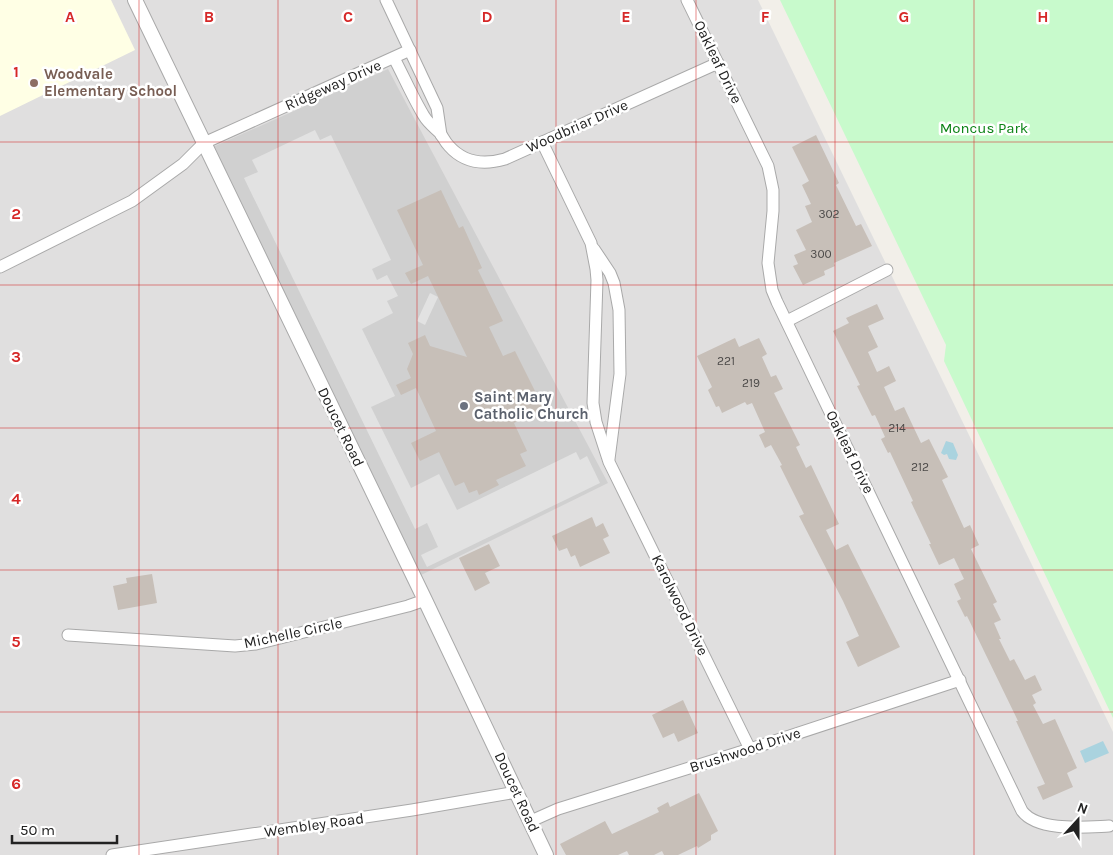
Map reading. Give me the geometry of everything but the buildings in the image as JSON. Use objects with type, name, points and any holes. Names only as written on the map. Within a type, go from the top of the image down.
[{"type":"street","name":"Doucet Road","points":[[135,0],[531,820],[546,855]]},
{"type":"street","points":[[386,0],[436,108],[441,135]]},
{"type":"street","name":"Oakleaf Drive","points":[[687,0],[761,150],[770,175],[773,190],[773,211],[768,263],[772,290],[1025,815],[1037,823],[1074,827],[1109,826]]},
{"type":"street","name":"Ridgeway Drive","points":[[204,143],[410,50]]},
{"type":"street","name":"Woodbriar Drive","points":[[394,58],[425,118],[456,153],[468,160],[480,163],[505,159],[718,63]]},
{"type":"street","name":"Karolwood Drive","points":[[542,142],[591,244],[610,273],[614,283],[619,310],[620,374],[609,462]]},
{"type":"street","points":[[0,267],[132,201],[183,164],[204,143]]},
{"type":"street","name":"Karolwood Drive","points":[[591,244],[597,280],[593,402],[596,422],[609,462],[750,749]]},
{"type":"street","points":[[786,321],[887,270]]},
{"type":"street","name":"Michelle Circle","points":[[68,635],[236,646],[256,644],[408,606],[425,600]]},
{"type":"street","name":"Brushwood Drive","points":[[531,820],[558,809],[750,749],[960,680]]},
{"type":"street","name":"Wembley Road","points":[[112,855],[412,810],[517,792]]},
{"type":"shaded area","points":[[0,0],[758,0],[1113,732],[1113,855],[0,855]]},
{"type":"shaded area","name":"Woodvale Elementary School","points":[[0,0],[111,0],[135,50],[0,116]]},
{"type":"shaded area","points":[[388,69],[608,483],[421,575],[213,147]]},
{"type":"shaded area","points":[[315,130],[320,140],[331,135],[391,260],[372,269],[377,280],[387,275],[398,296],[387,301],[393,313],[362,329],[395,396],[371,407],[411,488],[439,474],[457,510],[576,452],[580,460],[587,456],[600,483],[427,567],[421,555],[438,547],[427,523],[415,529],[244,178],[258,172],[252,160]]},
{"type":"shaded area","points":[[430,293],[438,297],[425,325],[417,321]]},
{"type":"green space","name":"Moncus Park","points":[[780,0],[1113,0],[1113,718],[944,361],[946,345]]},
{"type":"water","points":[[946,441],[953,443],[958,455],[956,460],[949,459],[947,454],[941,453]]},
{"type":"water","points":[[1103,741],[1109,753],[1085,763],[1080,751]]},
{"type":"place","name":"Woodvale Elementary School","points":[[34,83]]},
{"type":"place","name":"Saint Mary Catholic Church","points":[[464,406]]}]
